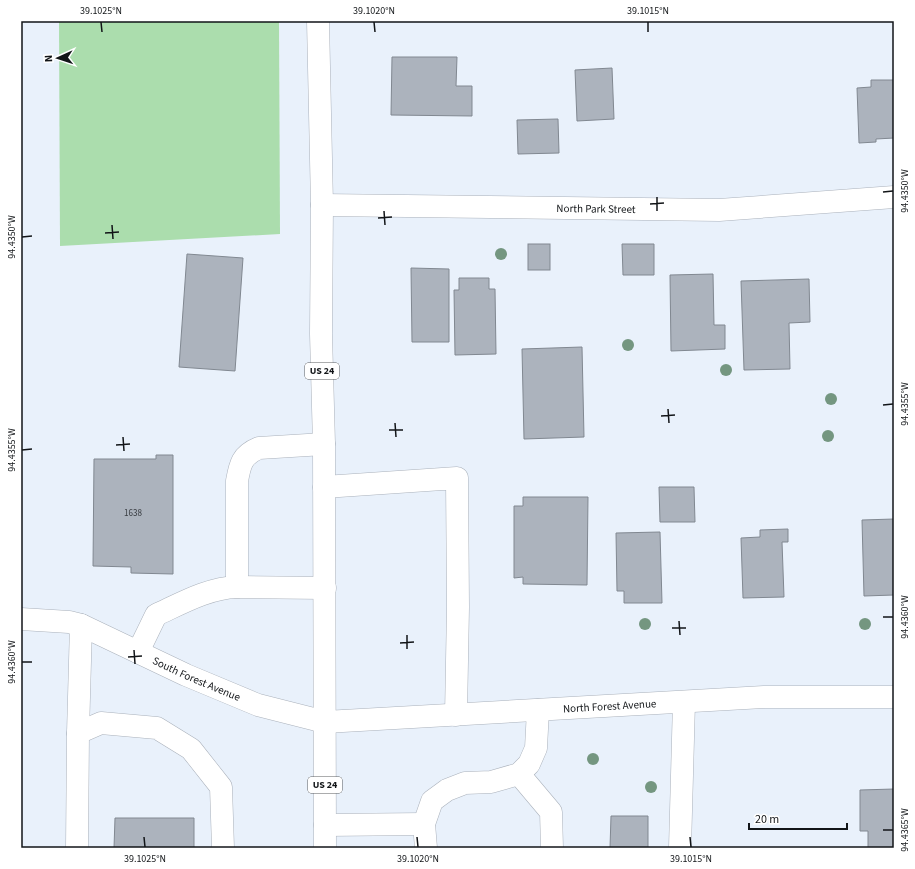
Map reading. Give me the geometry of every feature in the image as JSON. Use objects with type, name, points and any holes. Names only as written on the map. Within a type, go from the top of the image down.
[{"type":"street","name":"US 24","points":[[318,21],[322,205],[321,334],[324,444],[325,848]]},
{"type":"street","name":"North Park Street","points":[[322,205],[719,210],[894,197]]},
{"type":"street","points":[[237,586],[237,481],[239,468],[243,458],[250,452],[259,448],[324,444]]},
{"type":"street","points":[[324,487],[457,478],[458,607],[456,715]]},
{"type":"street","points":[[138,652],[156,615],[210,591],[237,586],[325,588]]},
{"type":"street","name":"South Forest Avenue","points":[[23,619],[69,622],[81,625],[186,675],[258,705],[325,722]]},
{"type":"street","points":[[77,848],[81,625]]},
{"type":"street","name":"North Forest Avenue","points":[[325,722],[764,697],[894,697]]},
{"type":"street","points":[[680,848],[684,702]]},
{"type":"street","points":[[426,848],[424,824],[432,801],[447,790],[465,783],[491,782],[519,774],[529,764],[536,748],[538,710]]},
{"type":"street","points":[[78,733],[101,724],[157,728],[191,748],[221,787],[224,848]]},
{"type":"street","points":[[519,774],[551,812],[552,848]]},
{"type":"street","points":[[325,825],[424,824]]},
{"type":"green space","points":[[59,21],[279,21],[280,234],[60,246]]},
{"type":"building","points":[[392,57],[457,57],[456,86],[472,86],[472,116],[391,115]]},
{"type":"building","points":[[612,68],[614,119],[577,121],[575,70]]},
{"type":"building","points":[[871,80],[894,80],[894,138],[876,139],[876,142],[859,143],[857,88],[871,87]]},
{"type":"building","points":[[558,119],[559,153],[518,154],[517,120]]},
{"type":"building","points":[[528,244],[550,244],[550,270],[528,270]]},
{"type":"building","points":[[622,244],[654,244],[654,275],[623,275]]},
{"type":"building","points":[[187,254],[243,258],[235,371],[179,367]]},
{"type":"building","points":[[411,268],[449,269],[449,342],[412,342]]},
{"type":"building","points":[[713,274],[714,325],[725,325],[725,349],[671,351],[670,275]]},
{"type":"building","points":[[459,278],[489,278],[489,289],[495,289],[496,354],[455,355],[454,290],[459,290]]},
{"type":"building","points":[[809,279],[810,322],[789,323],[790,369],[744,370],[741,281]]},
{"type":"building","points":[[582,347],[584,437],[524,439],[522,349]]},
{"type":"building","points":[[156,455],[173,455],[173,574],[131,573],[131,567],[93,566],[94,459],[156,459]]},
{"type":"building","points":[[659,487],[694,487],[695,522],[660,522]]},
{"type":"building","points":[[523,497],[588,497],[587,585],[523,584],[523,577],[514,578],[514,506],[523,506]]},
{"type":"building","points":[[894,519],[894,595],[864,596],[862,520]]},
{"type":"building","points":[[788,529],[788,542],[782,542],[784,597],[743,598],[741,538],[760,537],[760,530]]},
{"type":"building","points":[[660,532],[662,603],[624,603],[624,591],[617,591],[616,533]]},
{"type":"building","points":[[894,789],[894,848],[868,848],[868,831],[860,831],[860,790]]},
{"type":"building","points":[[611,816],[648,816],[648,848],[610,848]]},
{"type":"building","points":[[115,818],[194,818],[194,848],[114,848]]}]
